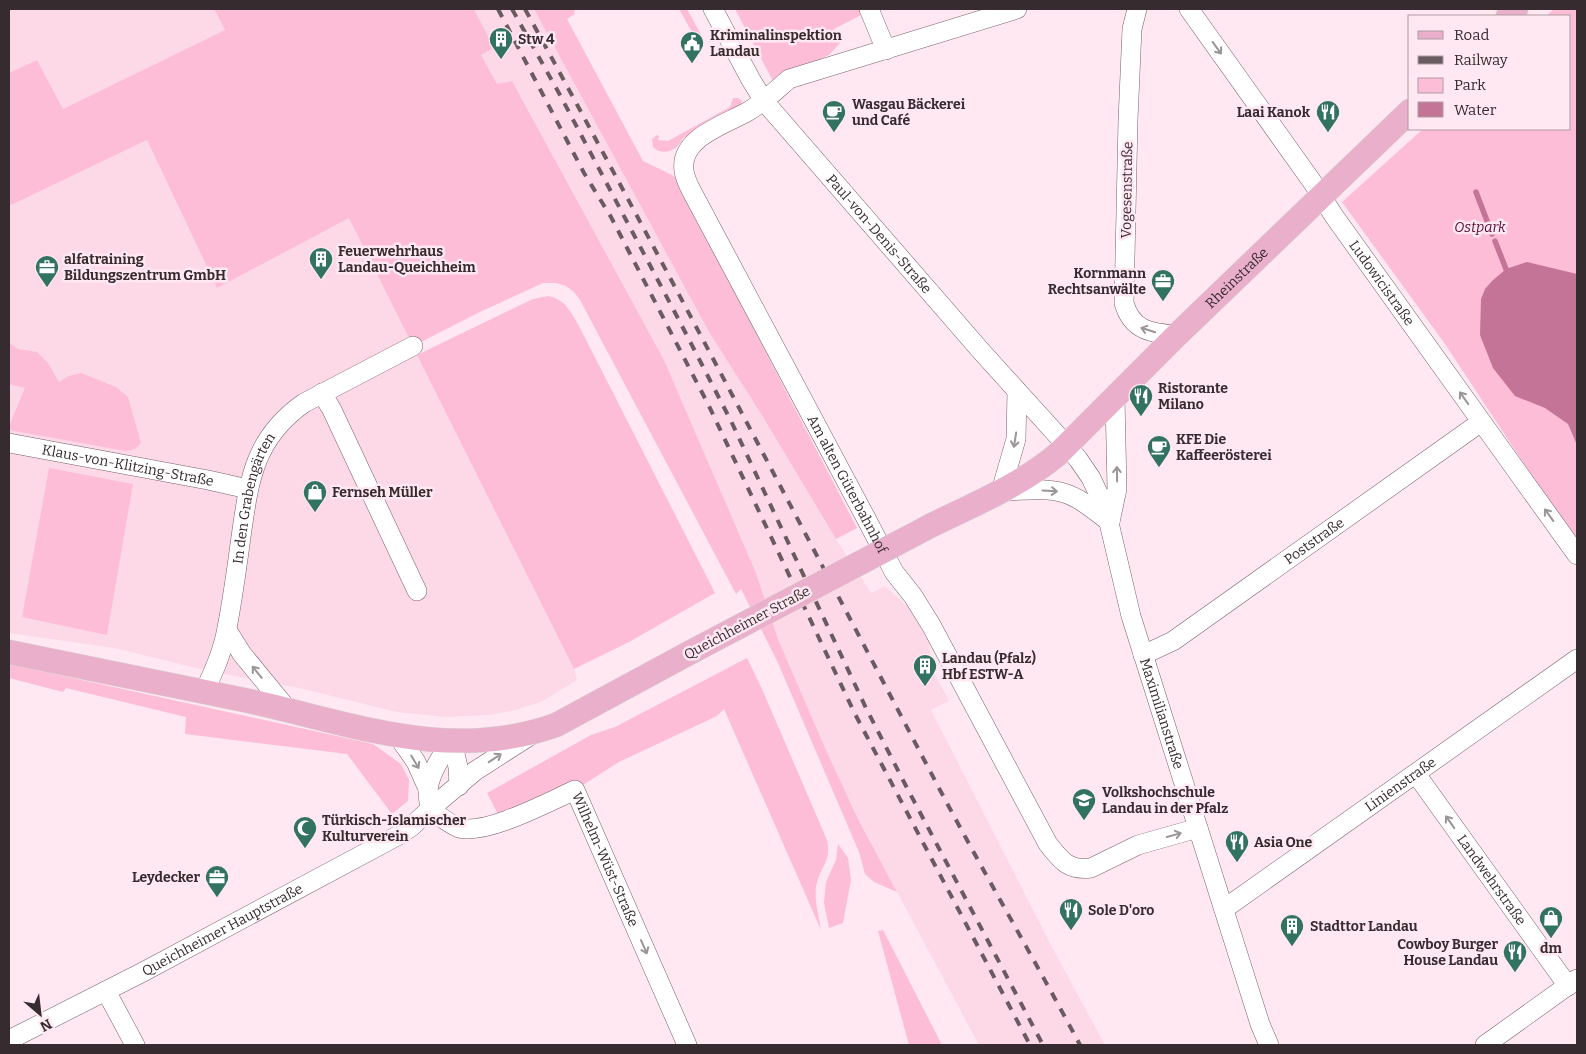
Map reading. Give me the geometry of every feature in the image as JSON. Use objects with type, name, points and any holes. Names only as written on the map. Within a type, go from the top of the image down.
[{"type":"main road","name":"Rheinstraße","points":[[1067,446],[1177,335],[1408,113]]},
{"type":"main road","name":"Queichheimer Straße","points":[[9,652],[288,710],[398,736],[452,742],[534,733],[556,725],[932,525],[1001,491],[1043,466],[1067,446]]},
{"type":"street","name":"Paul-von-Denis-Straße","points":[[713,9],[764,101],[1067,446]]},
{"type":"street","points":[[868,9],[886,50]]},
{"type":"street","name":"Am alten Güterbahnhof","points":[[1016,9],[790,80],[764,101],[695,142],[686,154],[684,170],[688,184],[894,572],[914,596],[932,625],[1045,838],[1065,863],[1079,869],[1090,868],[1138,845],[1198,828]]},
{"type":"street","name":"Vogesenstraße","points":[[1137,9],[1132,29],[1124,303],[1130,320],[1137,326],[1161,334],[1177,335]]},
{"type":"street","name":"Ludowicistraße","points":[[1189,9],[1334,216],[1577,554]]},
{"type":"street","name":"In den Grabengärten","points":[[204,692],[220,657],[227,630],[248,489],[258,456],[288,414],[322,393],[413,346]]},
{"type":"street","points":[[1017,391],[1016,439],[1001,491],[1055,491],[1064,493],[1084,503],[1110,522]]},
{"type":"street","points":[[322,393],[332,410],[417,591]]},
{"type":"street","name":"Maximilianstraße","points":[[1110,522],[1117,489],[1115,398]]},
{"type":"street","name":"Poststraße","points":[[1143,655],[1173,641],[1481,422]]},
{"type":"street","name":"Klaus-von-Klitzing-Straße","points":[[9,442],[248,489]]},
{"type":"street","name":"Maximilianstraße","points":[[1067,446],[1091,478],[1102,499],[1110,522],[1131,616],[1188,791],[1260,1024],[1270,1045]]},
{"type":"street","points":[[227,630],[242,654],[288,710]]},
{"type":"street","name":"Linienstraße","points":[[1224,909],[1577,659]]},
{"type":"street","name":"Queichheimer Hauptstraße","points":[[9,1040],[106,991],[389,841],[411,827],[476,771],[534,733]]},
{"type":"street","points":[[398,736],[416,762],[428,790],[430,809]]},
{"type":"street","points":[[428,790],[440,759],[452,742]]},
{"type":"street","points":[[452,742],[458,768],[459,786]]},
{"type":"street","name":"Landwehrstraße","points":[[1416,774],[1500,893],[1573,982]]},
{"type":"street","name":"Wilhelm-Wüst-Straße","points":[[430,809],[459,828],[476,829],[502,822],[575,790],[687,1045]]},
{"type":"street","points":[[1485,1045],[1573,982]]},
{"type":"street","points":[[106,991],[135,1045]]},
{"type":"shaded area","points":[[9,9],[214,9],[225,30],[63,109],[37,60],[9,73]]},
{"type":"shaded area","points":[[474,9],[534,9],[709,332],[763,417],[836,539],[871,593],[885,586],[910,609],[929,643],[931,667],[949,701],[931,710],[1053,949],[1105,1045],[979,1045],[858,819],[826,750],[778,639],[756,573],[664,360],[512,81],[497,85],[481,55],[494,48]]},
{"type":"shaded area","points":[[147,140],[217,288],[349,217],[574,669],[577,680],[541,702],[515,710],[489,715],[444,717],[397,712],[299,688],[209,671],[114,648],[9,633],[9,206]]},
{"type":"green space","points":[[214,9],[474,9],[494,48],[481,55],[497,84],[512,81],[664,360],[756,573],[778,639],[826,750],[858,819],[897,892],[874,882],[865,874],[859,852],[778,663],[741,589],[736,594],[580,300],[574,292],[566,286],[556,283],[543,283],[413,346],[349,218],[217,288],[147,140],[9,206],[9,73],[37,60],[63,109],[225,30]]},
{"type":"green space","points":[[534,9],[577,9],[574,11],[575,14],[567,19],[643,161],[674,176],[857,528],[836,539],[763,417],[709,332]]},
{"type":"green space","points":[[679,9],[687,9],[704,40],[698,43]]},
{"type":"green space","points":[[735,9],[861,9],[863,14],[834,29],[840,43],[829,55],[773,81]]},
{"type":"green space","name":"Ostpark","points":[[1554,9],[1577,9],[1577,544],[1445,344],[1342,202],[1422,130],[1571,130],[1571,15],[1547,15]]},
{"type":"green space","points":[[733,98],[738,98],[742,101],[740,107],[683,138],[674,149],[662,152],[653,147],[652,139],[657,135],[659,136],[658,140],[668,141],[730,107]]},
{"type":"green space","points":[[548,296],[563,303],[579,326],[715,593],[629,642],[574,669],[417,355],[533,299]]},
{"type":"green space","points":[[9,343],[18,349],[37,352],[48,363],[59,382],[69,376],[81,373],[116,387],[128,397],[141,443],[135,449],[126,451],[9,430],[25,388],[9,384]]},
{"type":"green space","points":[[49,468],[133,484],[107,635],[22,617]]},
{"type":"green space","points":[[747,658],[827,840],[827,858],[816,888],[821,930],[724,709],[717,716],[619,762],[575,790],[502,822],[487,793],[591,735],[615,727]]},
{"type":"green space","points":[[9,664],[373,744],[401,764],[409,780],[408,801],[392,814],[347,754],[185,734],[186,717],[66,688],[63,692],[9,678]]},
{"type":"green space","points":[[838,844],[848,858],[851,880],[843,923],[829,928],[824,903],[826,882],[836,860]]},
{"type":"green space","points":[[883,930],[942,1045],[909,1045],[878,931]]},
{"type":"water","points":[[1527,262],[1577,274],[1577,445],[1568,424],[1545,408],[1515,396],[1493,368],[1480,335],[1481,299],[1485,289],[1506,269]]},
{"type":"waterway","points":[[1476,192],[1492,234]]},
{"type":"waterway","points":[[1495,241],[1506,269]]},
{"type":"railway","points":[[498,9],[584,173],[611,217],[709,406],[855,714],[1030,1045]]},
{"type":"railway","points":[[512,9],[560,95],[731,421],[866,708],[1043,1045]]},
{"type":"railway","points":[[525,9],[948,805],[1080,1045]]},
{"type":"place","name":"Stw 4","points":[[501,60]]},
{"type":"place","name":"Kriminalinspektion Landau","points":[[692,64]]},
{"type":"place","name":"Wasgau Bäckerei und Café","points":[[834,133]]},
{"type":"place","name":"Laai Kanok","points":[[1328,133]]},
{"type":"place","name":"Feuerwehrhaus Landau-Queichheim","points":[[321,280]]},
{"type":"place","name":"alfatraining Bildungszentrum GmbH","points":[[47,288]]},
{"type":"place","name":"Kornmann Rechtsanwälte","points":[[1163,302]]},
{"type":"place","name":"Ristorante Milano","points":[[1141,417]]},
{"type":"place","name":"KFE Die Kaffeerösterei","points":[[1159,468]]},
{"type":"place","name":"Fernseh Müller","points":[[315,513]]},
{"type":"place","name":"Landau (Pfalz) Hbf ESTW-A","points":[[925,687]]},
{"type":"place","name":"Volkshochschule Landau in der Pfalz","points":[[1084,821]]},
{"type":"place","name":"Türkisch-Islamischer Kulturverein","points":[[305,849]]},
{"type":"place","name":"Asia One","points":[[1237,863]]},
{"type":"place","name":"Leydecker","points":[[217,898]]},
{"type":"place","name":"Sole D'oro","points":[[1071,931]]},
{"type":"place","name":"dm","points":[[1551,939]]},
{"type":"place","name":"Stadttor Landau","points":[[1292,947]]},
{"type":"place","name":"Cowboy Burger House Landau","points":[[1515,973]]}]
